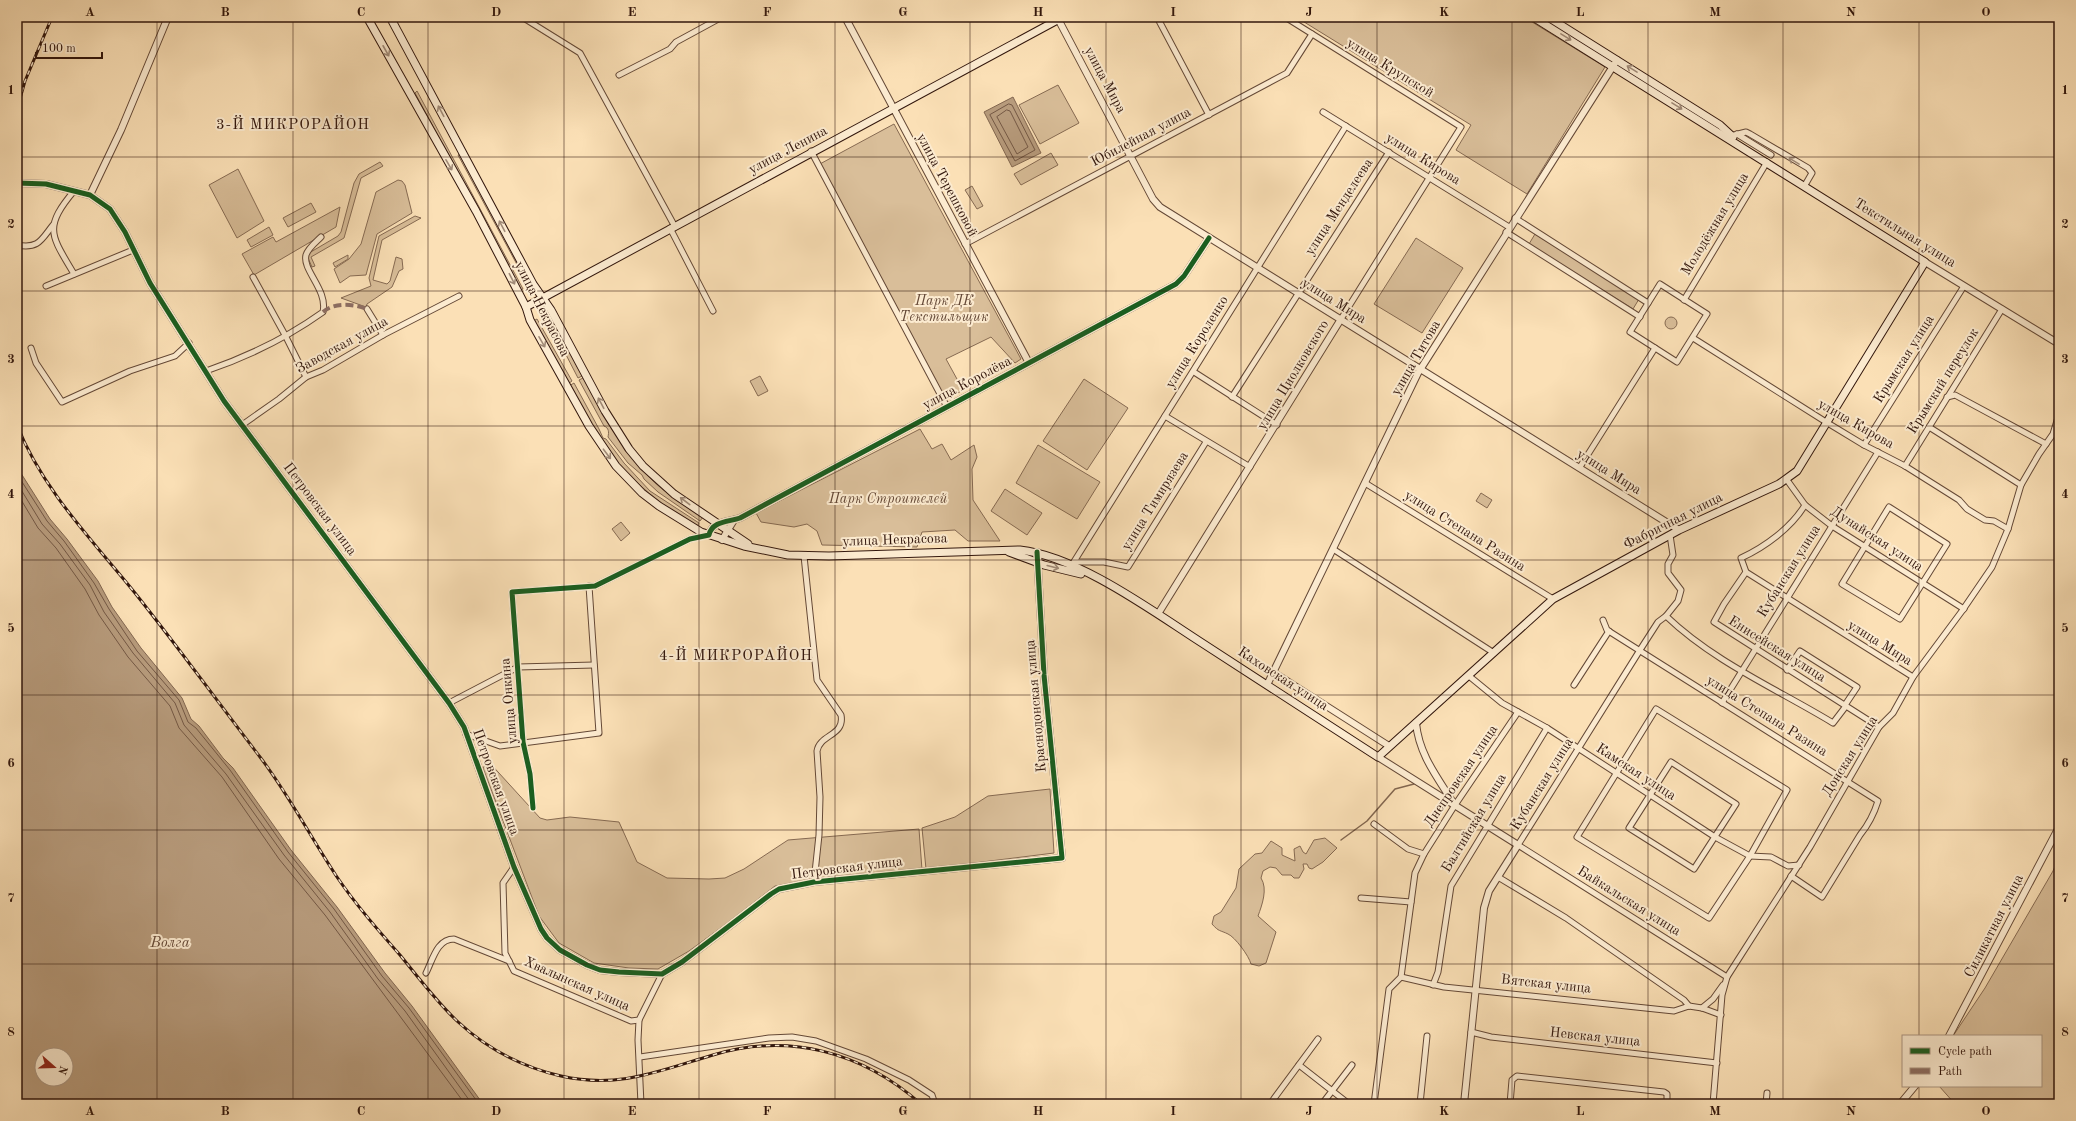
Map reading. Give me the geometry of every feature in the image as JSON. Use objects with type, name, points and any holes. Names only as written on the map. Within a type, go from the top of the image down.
[{"type":"main road","name":"улица Некрасова","points":[[367,17],[476,211],[526,306],[530,320],[589,426],[616,466],[642,492],[659,506],[696,530],[722,540],[778,554],[804,556],[1003,550],[1036,552]]},
{"type":"main road","name":"улица Некрасова","points":[[390,17],[541,297],[551,310],[605,411],[629,449],[659,481],[716,524],[755,548]]},
{"type":"main road","name":"Текстильная улица","points":[[1533,17],[1615,63],[1729,133],[1738,143],[1767,162],[1926,262]]},
{"type":"main road","name":"Текстильная улица","points":[[1548,17],[1615,63]]},
{"type":"main road","name":"улица Ленина","points":[[526,306],[1059,18]]},
{"type":"main road","name":"Фабричная улица","points":[[1378,757],[1553,599],[1679,530],[1786,480],[1797,471],[1926,262]]},
{"type":"main road","name":"Каховская улица","points":[[1003,550],[1037,562],[1071,566]]},
{"type":"main road","name":"Каховская улица","points":[[1036,552],[1071,566],[1130,596],[1378,757]]},
{"type":"street","points":[[90,195],[121,130],[168,17]]},
{"type":"street","points":[[522,17],[580,54],[672,227],[684,256],[713,311]]},
{"type":"street","points":[[619,75],[670,49],[676,42],[722,17]]},
{"type":"street","name":"улица Терешковой","points":[[845,17],[1029,363]]},
{"type":"street","points":[[1157,17],[1209,114]]},
{"type":"street","name":"улица Крупской","points":[[1285,17],[1461,127]]},
{"type":"street","name":"улица Мира","points":[[1059,18],[1153,199],[1160,207],[1679,530]]},
{"type":"street","name":"Юбилейная улица","points":[[965,244],[1287,73],[1312,34]]},
{"type":"street","name":"улица Титова","points":[[1267,685],[1420,369],[1615,63]]},
{"type":"street","name":"улица Кирова","points":[[1323,112],[1430,177],[1640,317]]},
{"type":"street","name":"улица Короленко","points":[[1071,566],[1194,372],[1257,267],[1346,126]]},
{"type":"street","name":"улица Циолковского","points":[[1158,614],[1461,127]]},
{"type":"street","points":[[1729,133],[1746,132],[1805,166],[1812,173],[1804,185]]},
{"type":"street","points":[[1729,133],[1771,155]]},
{"type":"street","points":[[811,151],[947,407]]},
{"type":"street","name":"улица Менделеева","points":[[1232,397],[1389,152]]},
{"type":"street","name":"Молодёжная улица","points":[[1684,300],[1767,162]]},
{"type":"street","name":"Петровская улица","points":[[17,183],[46,184],[90,195],[110,209],[125,232],[150,283],[224,401],[449,703],[466,734],[514,866],[541,929],[547,938],[569,956],[600,970],[639,974],[662,974],[682,962],[779,889],[814,882],[1062,858]]},
{"type":"street","points":[[74,191],[61,207],[53,221],[54,234],[60,250],[74,274]]},
{"type":"street","points":[[1515,218],[1648,303]]},
{"type":"street","points":[[17,245],[27,247],[36,245],[54,225]]},
{"type":"street","points":[[206,371],[234,361],[286,335],[323,312],[324,307],[321,291],[306,262],[306,255],[309,250],[321,237]]},
{"type":"street","name":"улица Королёва","points":[[716,524],[734,520],[1176,284],[1184,276],[1209,238]]},
{"type":"street","points":[[46,286],[133,250]]},
{"type":"street","name":"Текстильная улица","points":[[1926,262],[2059,344]]},
{"type":"street","points":[[254,277],[286,335],[306,377]]},
{"type":"street","points":[[1660,284],[1684,300],[1707,314],[1678,362],[1630,332],[1660,284]]},
{"type":"street","name":"Крымская улица","points":[[1864,445],[1964,286]]},
{"type":"street","name":"Заводская улица","points":[[242,425],[280,399],[306,377],[323,370],[382,335],[459,296]]},
{"type":"street","points":[[367,309],[382,335]]},
{"type":"street","name":"Крымский переулок","points":[[1905,466],[2002,309]]},
{"type":"street","name":"улица Кирова","points":[[1693,338],[1864,445],[1905,466],[1959,500],[1967,509],[1985,520],[1994,521],[2008,529]]},
{"type":"street","points":[[31,348],[36,362],[62,402],[130,371],[175,356],[189,343]]},
{"type":"street","points":[[1580,467],[1655,348]]},
{"type":"street","points":[[1194,372],[1276,425]]},
{"type":"street","points":[[1948,397],[1956,395],[2046,444]]},
{"type":"street","name":"Донская улица","points":[[1713,1104],[1722,995],[1726,979],[1799,865],[1879,727],[1893,713],[1913,677],[1964,609],[1992,567],[2008,529],[2021,485],[2053,434],[2059,414]]},
{"type":"street","points":[[1165,416],[1206,442],[1250,467]]},
{"type":"street","points":[[1929,427],[2021,485]]},
{"type":"street","name":"улица Тимирязева","points":[[1071,566],[1104,562],[1128,567],[1206,442]]},
{"type":"street","name":"Кубанская улица","points":[[1722,703],[1755,647],[1788,598],[1878,452]]},
{"type":"street","name":"Дунайская улица","points":[[1786,480],[1805,505],[1832,526],[1964,609]]},
{"type":"street","name":"улица Степана Разина","points":[[1365,483],[1553,599]]},
{"type":"street","points":[[1746,572],[1741,558],[1787,527],[1798,516],[1805,505]]},
{"type":"street","points":[[1889,507],[1947,544],[1922,582],[1900,619],[1842,584],[1889,507]]},
{"type":"street","points":[[722,540],[734,520]]},
{"type":"street","points":[[466,734],[500,746],[599,733],[589,586],[595,586],[690,539],[709,535],[711,528],[716,524]]},
{"type":"street","points":[[1670,536],[1674,555],[1668,564],[1668,573],[1681,590],[1678,601],[1666,616],[1694,640],[1735,666],[1741,672],[1772,688],[1833,724],[1857,687],[1800,651],[1787,670]]},
{"type":"street","points":[[1333,549],[1494,653]]},
{"type":"street","name":"Краснодонская улица","points":[[1036,552],[1044,675],[1062,858]]},
{"type":"street","points":[[804,556],[817,680],[841,715],[842,721],[840,727],[819,745],[817,751],[820,797],[819,835],[814,882]]},
{"type":"street","name":"улица Мира","points":[[1746,572],[1913,677]]},
{"type":"street","name":"Енисейская улица","points":[[1746,572],[1724,604],[1714,622],[1755,647],[1787,670],[1846,705],[1879,727]]},
{"type":"street","name":"улица Онкина","points":[[533,808],[530,774],[523,742],[512,592],[589,586]]},
{"type":"street","name":"Кубанская улица","points":[[1464,1104],[1484,908],[1489,891],[1658,622],[1666,616]]},
{"type":"street","name":"улица Степана Разина","points":[[1603,620],[1609,631],[1878,801],[1874,814],[1867,828],[1822,897],[1791,876]]},
{"type":"street","points":[[1574,685],[1609,631]]},
{"type":"street","points":[[449,703],[518,667],[594,664]]},
{"type":"street","points":[[1273,672],[1390,746]]},
{"type":"street","name":"Камская улица","points":[[1469,676],[1502,703],[1547,728],[1715,837],[1750,856],[1771,857],[1788,866],[1799,865]]},
{"type":"street","points":[[1656,709],[1787,790],[1750,856],[1709,918],[1577,837],[1656,709]]},
{"type":"street","name":"Днепровская улица","points":[[1401,977],[1413,881],[1424,854],[1518,712]]},
{"type":"street","points":[[1416,723],[1420,745],[1426,760],[1455,805]]},
{"type":"street","name":"Балтийская улица","points":[[1433,985],[1438,972],[1451,886],[1486,826],[1547,728]]},
{"type":"street","name":"Каховская улица","points":[[1378,757],[1455,805]]},
{"type":"street","points":[[1671,762],[1736,804],[1715,837],[1694,869],[1629,828],[1671,762]]},
{"type":"street","name":"Кубанская улица","points":[[1455,805],[1518,845]]},
{"type":"street","points":[[1374,824],[1408,849],[1424,854]]},
{"type":"street","name":"Силикатная улица","points":[[1950,1035],[2059,827]]},
{"type":"street","name":"Байкальская улица","points":[[1518,845],[1726,979]]},
{"type":"street","name":"Хвалынская улица","points":[[514,866],[503,883],[505,953],[514,971],[631,1021],[639,1020],[662,974]]},
{"type":"street","points":[[1498,877],[1566,918],[1684,1000],[1689,1006]]},
{"type":"street","points":[[1361,898],[1410,902]]},
{"type":"street","points":[[426,973],[441,943],[446,939],[454,939],[509,961]]},
{"type":"street","points":[[1374,1104],[1389,989],[1401,977]]},
{"type":"street","name":"Вятская улица","points":[[1401,977],[1433,985],[1475,988],[1674,1011],[1689,1006],[1702,1008],[1721,1016]]},
{"type":"street","points":[[1702,1008],[1713,999],[1726,979]]},
{"type":"street","points":[[639,1020],[638,1040],[640,1057],[641,1104]]},
{"type":"street","name":"Невская улица","points":[[1471,1032],[1491,1038],[1717,1062]]},
{"type":"street","points":[[640,1057],[792,1036],[816,1041],[866,1059],[909,1080],[932,1095],[935,1104]]},
{"type":"street","points":[[1420,1104],[1427,1036]]},
{"type":"street","points":[[1270,1104],[1318,1039]]},
{"type":"street","points":[[1299,1065],[1349,1104]]},
{"type":"street","points":[[1322,1104],[1352,1065]]},
{"type":"street","points":[[1510,1104],[1512,1080],[1517,1076],[1664,1092],[1668,1097],[1667,1104]]},
{"type":"street","points":[[1900,1104],[1914,1087]]},
{"type":"street","points":[[1766,1104],[1767,1093]]},
{"type":"green space","points":[[1296,17],[1524,17],[1605,67],[1527,194],[1456,150],[1471,125]]},
{"type":"green space","points":[[1058,85],[1079,123],[1040,144],[1019,105]]},
{"type":"green space","points":[[417,91],[523,289],[521,290],[415,93]]},
{"type":"green space","name":"Парк ДК Текстильщик","points":[[894,124],[1021,359],[1015,363],[991,337],[946,359],[963,390],[944,401],[818,165]]},
{"type":"green space","points":[[1051,153],[1058,165],[1021,185],[1014,174]]},
{"type":"green space","points":[[460,154],[531,284],[528,285],[458,155]]},
{"type":"green space","points":[[380,162],[383,166],[361,178],[344,238],[311,257],[315,266],[312,267],[308,258],[309,253],[338,236],[341,232],[354,183],[359,174]]},
{"type":"green space","points":[[238,169],[264,221],[237,238],[209,185]]},
{"type":"green space","points":[[398,180],[402,181],[405,185],[412,213],[377,234],[366,275],[350,276],[340,283],[334,269],[349,259],[361,244],[376,192]]},
{"type":"green space","points":[[972,186],[983,206],[977,209],[965,190]]},
{"type":"green space","points":[[311,203],[316,212],[288,227],[283,218]]},
{"type":"green space","points":[[340,207],[336,227],[254,275],[242,254],[273,237],[276,242]]},
{"type":"green space","points":[[415,216],[421,218],[382,240],[373,280],[387,284],[390,281],[396,257],[402,259],[403,269],[399,271],[392,287],[367,304],[366,307],[341,298],[371,286],[369,278],[379,236]]},
{"type":"green space","points":[[269,227],[273,235],[251,247],[247,240]]},
{"type":"green space","points":[[1535,234],[1639,299],[1633,309],[1529,244]]},
{"type":"green space","points":[[1416,238],[1463,268],[1422,333],[1374,304]]},
{"type":"green space","points":[[348,255],[348,259],[335,267],[333,263]]},
{"type":"green space","points":[[549,313],[584,375],[578,378],[545,314]]},
{"type":"green space","points":[[1673,317],[1676,318],[1676,328],[1669,329],[1666,328],[1665,321],[1666,318]]},
{"type":"green space","points":[[537,319],[572,381],[568,384],[533,321]]},
{"type":"green space","points":[[760,376],[768,391],[758,396],[750,381]]},
{"type":"green space","points":[[585,377],[631,454],[640,466],[661,488],[703,517],[700,521],[658,492],[628,463],[608,437],[608,429],[604,426],[579,380]]},
{"type":"green space","points":[[1084,379],[1128,408],[1087,470],[1043,441]]},
{"type":"green space","points":[[574,383],[603,438],[606,439],[624,463],[650,491],[699,523],[697,527],[655,498],[619,464],[590,425],[569,386]]},
{"type":"green space","name":"Парк Строителей","points":[[920,429],[932,449],[942,444],[951,460],[974,445],[977,457],[972,469],[973,500],[1000,541],[968,541],[955,530],[922,532],[917,547],[822,545],[817,531],[807,524],[794,527],[761,522],[756,513]]},
{"type":"green space","points":[[1038,445],[1100,482],[1077,519],[1016,483]]},
{"type":"green space","points":[[1005,489],[1042,513],[1027,535],[991,511]]},
{"type":"green space","points":[[1481,493],[1492,500],[1487,508],[1476,501]]},
{"type":"green space","points":[[621,522],[630,533],[621,541],[612,529]]},
{"type":"green space","points":[[488,761],[540,818],[547,820],[570,817],[619,822],[637,862],[667,878],[725,878],[744,869],[788,840],[919,829],[922,870],[775,886],[689,951],[658,969],[629,968],[594,963],[559,943],[539,916],[483,768]]},
{"type":"green space","points":[[1050,789],[1054,853],[926,869],[922,828],[955,817],[988,796]]},
{"type":"green space","points":[[1325,838],[1337,848],[1323,862],[1312,869],[1309,868],[1307,864],[1303,864],[1304,869],[1299,878],[1294,878],[1291,875],[1282,875],[1276,868],[1270,867],[1263,871],[1261,878],[1264,887],[1264,897],[1258,916],[1276,932],[1266,963],[1259,966],[1251,964],[1245,952],[1238,943],[1231,936],[1218,930],[1212,924],[1214,916],[1221,912],[1236,888],[1239,869],[1255,854],[1262,853],[1271,841],[1282,848],[1282,855],[1295,861],[1294,849],[1300,846],[1306,854],[1314,840]]},
{"type":"green space","points":[[2059,856],[2059,1104],[1955,1104],[1940,1087],[2042,1087],[2042,1035],[1954,1035],[1985,988],[2053,871]]},
{"type":"water","points":[[1013,97],[1041,153],[1012,167],[984,112]]},
{"type":"water","name":"Волга","points":[[17,467],[50,519],[98,581],[112,607],[141,648],[182,698],[191,719],[199,726],[223,758],[233,768],[291,850],[337,907],[385,973],[412,1006],[483,1104],[17,1104]]},
{"type":"waterway","points":[[1341,840],[1367,821],[1395,789],[1414,784]]},
{"type":"railway","points":[[17,109],[25,81],[52,17]]},
{"type":"railway","points":[[17,425],[40,471],[54,493],[151,613],[271,771],[337,877],[367,917],[427,989],[468,1031],[492,1048],[519,1062],[561,1076],[582,1079],[620,1079],[638,1076],[741,1048],[769,1046],[797,1047],[823,1051],[874,1071],[898,1086],[921,1104]]},
{"type":"marked path","points":[[323,312],[339,305],[351,305],[367,309]]},
{"type":"cycle path","points":[[17,183],[46,184],[90,195],[110,209],[125,232],[150,283],[224,401],[449,703],[464,727],[514,867],[541,929],[547,938],[560,950],[587,965],[600,970],[662,974],[682,962],[779,889],[814,882],[1062,858],[1044,675],[1037,552]]},
{"type":"cycle path","points":[[533,808],[530,774],[523,742],[512,592],[595,586],[690,539],[709,535],[713,527],[726,521],[740,518],[1176,284],[1184,276],[1209,238]]},
{"type":"district","name":"3-Й МИКРОРАЙОН","points":[[293,125]]},
{"type":"district","name":"4-Й МИКРОРАЙОН","points":[[736,656]]}]
